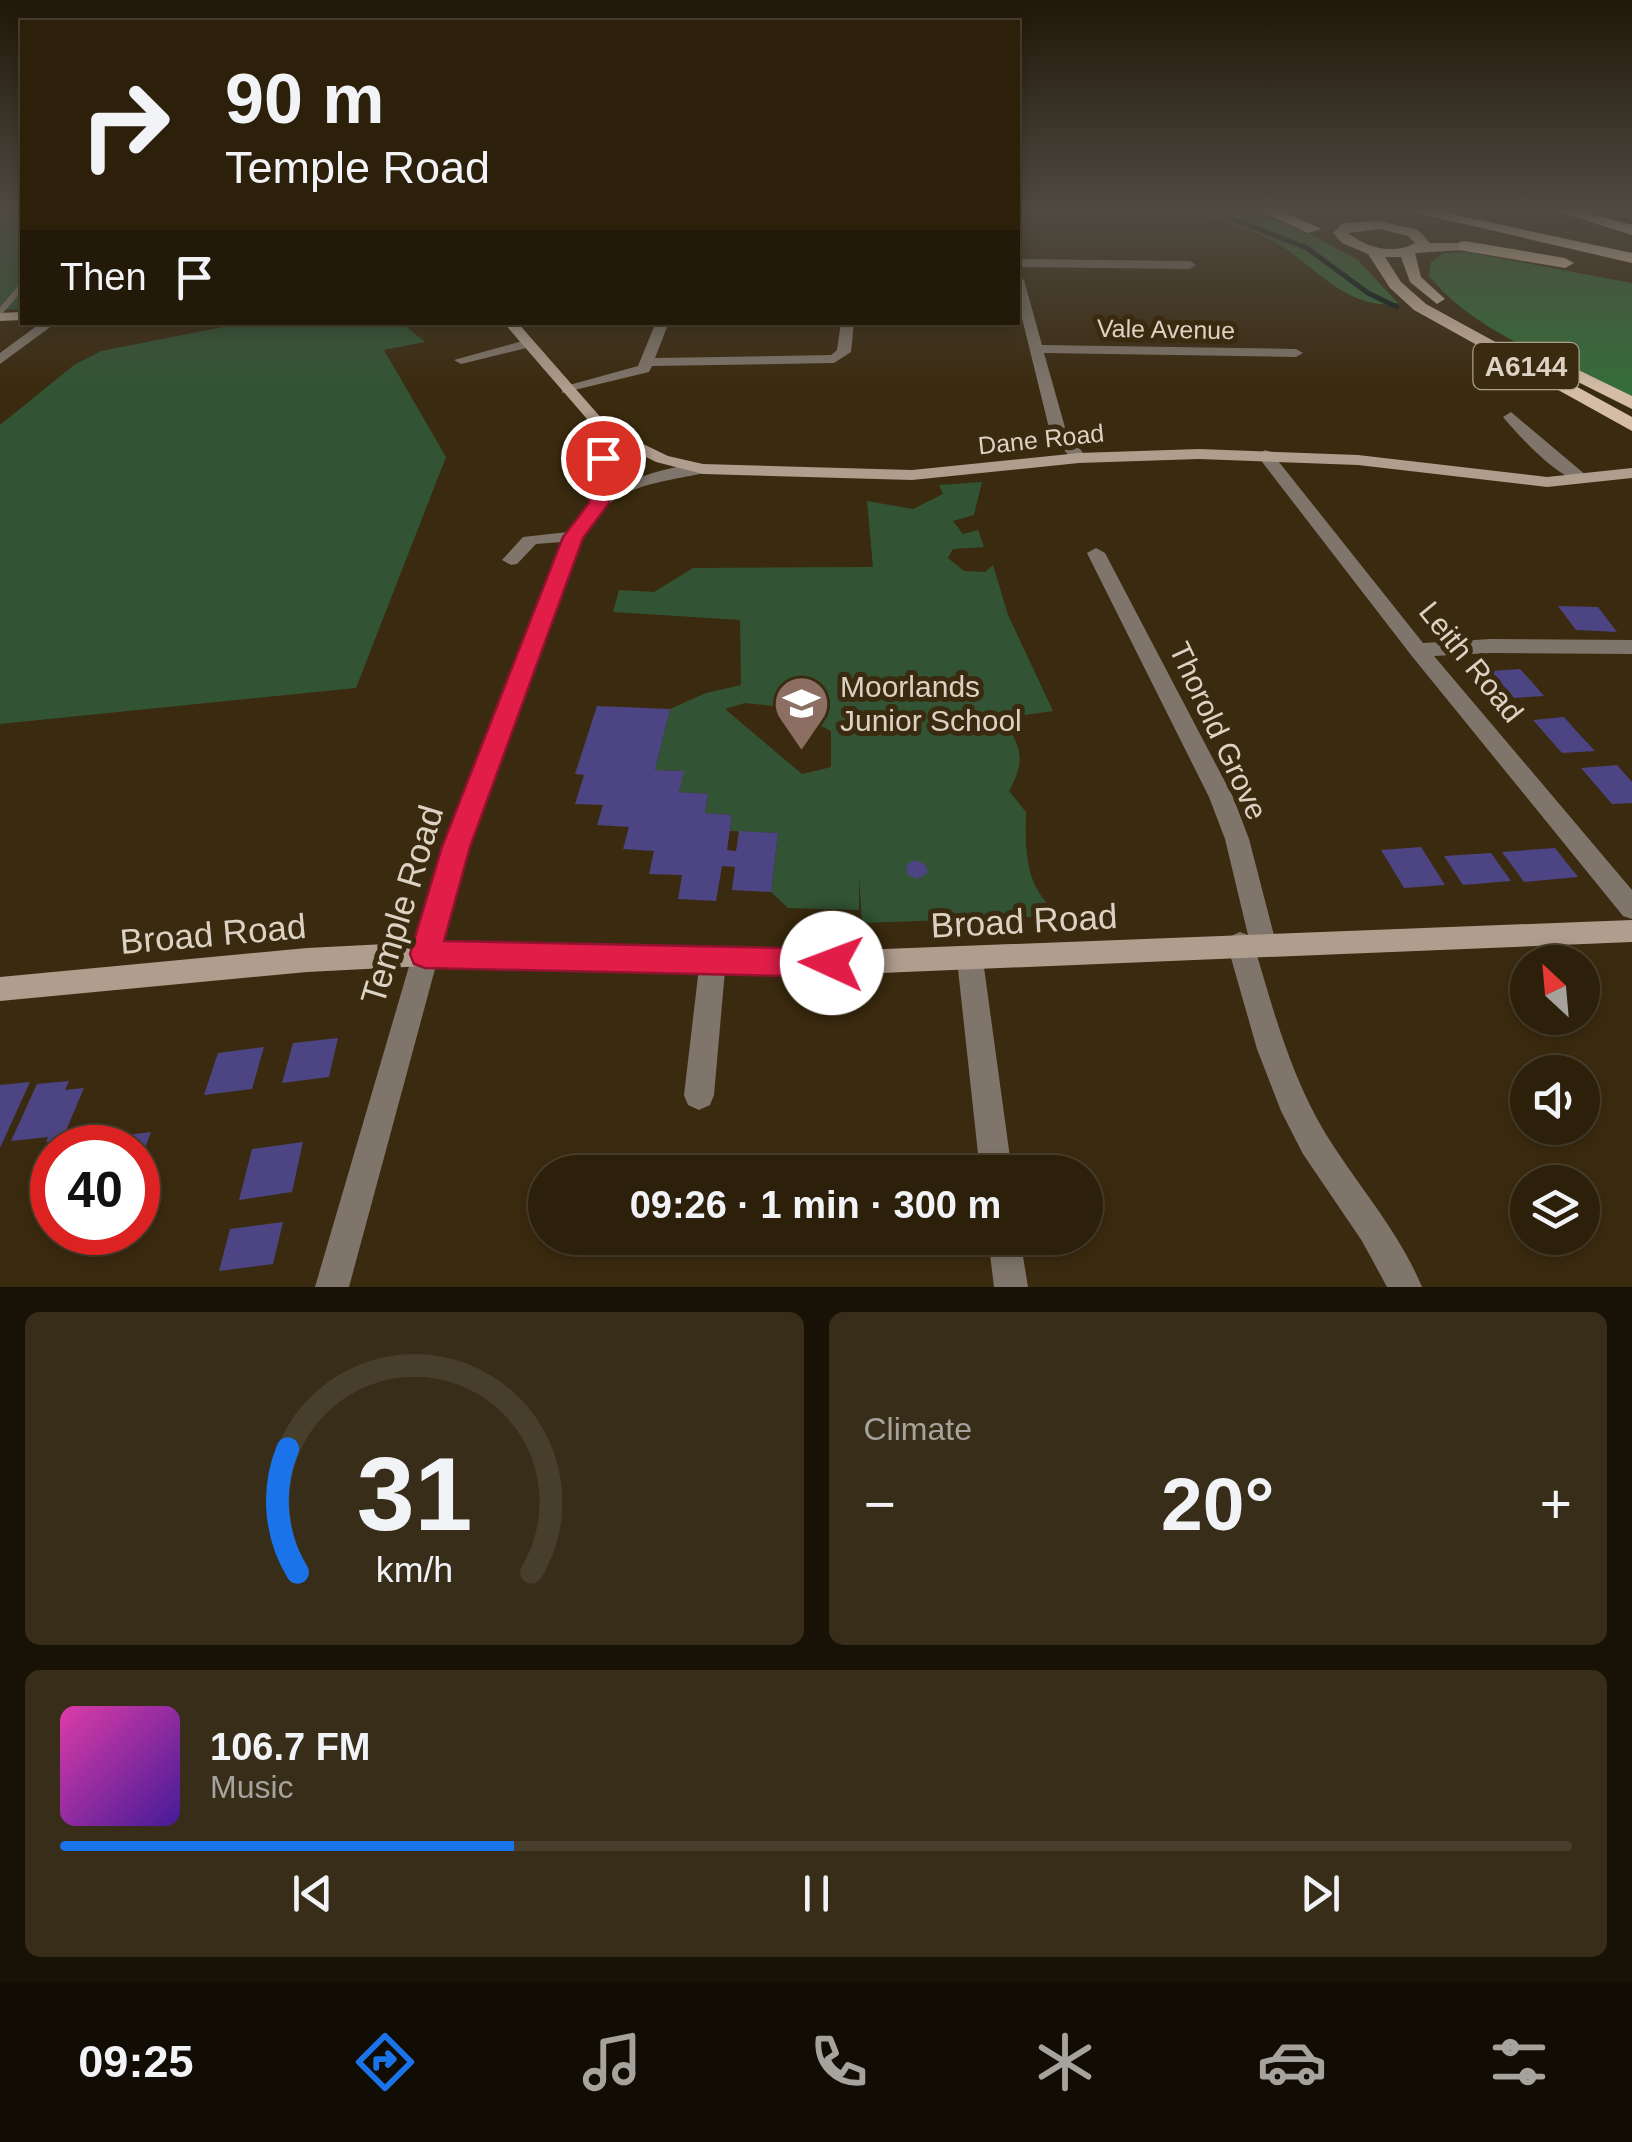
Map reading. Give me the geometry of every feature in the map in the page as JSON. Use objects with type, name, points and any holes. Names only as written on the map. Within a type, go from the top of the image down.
[{"type":"highway","points":[[1595,270],[1632,277]]},
{"type":"main road","name":"A6144","points":[[1386,270],[1395,285],[1420,306],[1632,425]]},
{"type":"main road","name":"A6144","points":[[1408,270],[1419,286],[1443,304],[1632,403]]},
{"type":"main road","name":"Dane Road","points":[[511,325],[604,431],[662,459],[704,469],[912,474],[1079,458],[1265,455],[1358,460],[1501,480],[1581,480],[1632,473]]},
{"type":"main road","name":"Broad Road","points":[[0,988],[306,960],[425,954],[832,963],[1632,931]]},
{"type":"street","points":[[1020,288],[1058,432],[1079,458]]},
{"type":"street","points":[[0,360],[46,325]]},
{"type":"street","points":[[650,362],[662,325]]},
{"type":"street","points":[[567,390],[632,374],[650,362],[834,359],[844,352],[848,325]]},
{"type":"street","points":[[461,360],[526,344]]},
{"type":"street","name":"Vale Avenue","points":[[1035,349],[1296,354]]},
{"type":"street","points":[[1511,417],[1538,446],[1581,480]]},
{"type":"street","points":[[599,503],[604,431]]},
{"type":"street","name":"Leith Road","points":[[1265,455],[1418,650],[1632,908]]},
{"type":"street","name":"Temple Road","points":[[332,1287],[456,847],[573,537],[599,503],[622,488],[666,474],[704,469]]},
{"type":"street","points":[[511,560],[519,544],[526,540],[573,537]]},
{"type":"street","name":"Thorold Grove","points":[[1096,553],[1221,796],[1237,839],[1271,1049],[1292,1101],[1314,1144],[1374,1229],[1405,1287]]},
{"type":"street","points":[[1418,650],[1491,646],[1632,648]]},
{"type":"street","points":[[699,1095],[714,959]]},
{"type":"street","points":[[970,960],[994,1155]]},
{"type":"street","points":[[1006,1255],[1011,1287]]},
{"type":"lane","points":[[0,314],[20,289]]},
{"type":"green space","points":[[0,270],[20,270],[20,309],[0,310]]},
{"type":"green space","points":[[1314,270],[1367,270],[1398,303],[1364,301]]},
{"type":"green space","points":[[1430,270],[1563,270],[1632,283],[1632,397],[1497,332],[1449,297],[1429,276]]},
{"type":"green space","points":[[233,325],[404,325],[425,342],[384,350],[446,457],[356,688],[0,724],[0,425],[74,365],[101,351]]},
{"type":"green space","points":[[982,482],[974,515],[953,521],[963,534],[978,530],[984,547],[953,549],[948,558],[964,571],[985,572],[993,565],[1008,615],[1053,711],[1004,718],[1019,754],[1018,770],[1009,791],[1026,812],[1030,870],[1040,894],[1061,916],[862,923],[859,877],[859,910],[788,908],[771,892],[778,833],[730,831],[732,815],[705,813],[708,794],[679,792],[683,771],[655,770],[670,709],[706,693],[741,685],[740,620],[613,612],[619,590],[654,592],[693,568],[873,567],[867,501],[913,509],[943,494],[939,485]],"holes":[[[745,703],[782,707],[831,731],[831,767],[802,774],[725,709]]]},
{"type":"building","points":[[1558,606],[1598,607],[1617,632],[1576,630]]},
{"type":"building","points":[[1520,669],[1544,696],[1514,698],[1491,671]]},
{"type":"building","points":[[597,706],[670,709],[655,770],[684,771],[679,792],[708,794],[705,813],[732,815],[727,850],[736,851],[739,831],[778,833],[771,892],[732,890],[735,867],[722,866],[716,901],[678,899],[682,875],[649,874],[654,851],[623,849],[629,827],[597,825],[603,805],[575,804],[584,775],[575,774]]},
{"type":"building","points":[[1564,717],[1595,751],[1562,753],[1533,720]]},
{"type":"building","points":[[1617,765],[1632,782],[1632,803],[1612,804],[1581,768]]},
{"type":"building","points":[[1421,847],[1445,885],[1404,888],[1381,850]]},
{"type":"building","points":[[1555,848],[1578,877],[1524,882],[1502,852]]},
{"type":"building","points":[[1491,853],[1511,881],[1463,885],[1444,856]]},
{"type":"building","points":[[914,860],[925,864],[928,873],[917,879],[908,875],[906,866]]},
{"type":"building","points":[[338,1038],[329,1077],[282,1083],[293,1043]]},
{"type":"building","points":[[264,1047],[252,1089],[204,1095],[218,1053]]},
{"type":"building","points":[[69,1081],[65,1090],[84,1088],[68,1125],[30,1125],[30,1139],[11,1141],[37,1084]]},
{"type":"building","points":[[30,1082],[0,1148],[0,1085]]},
{"type":"building","points":[[303,1142],[292,1192],[239,1200],[252,1149]]},
{"type":"building","points":[[283,1222],[273,1264],[219,1271],[230,1229]]},
{"type":"waterway","points":[[1337,270],[1368,293],[1397,307]]},
{"type":"place","name":"Moorlands Junior School","points":[[801,753]]},
{"type":"route","points":[[603,458],[599,503],[573,537],[456,847],[425,954],[832,963]]}]
